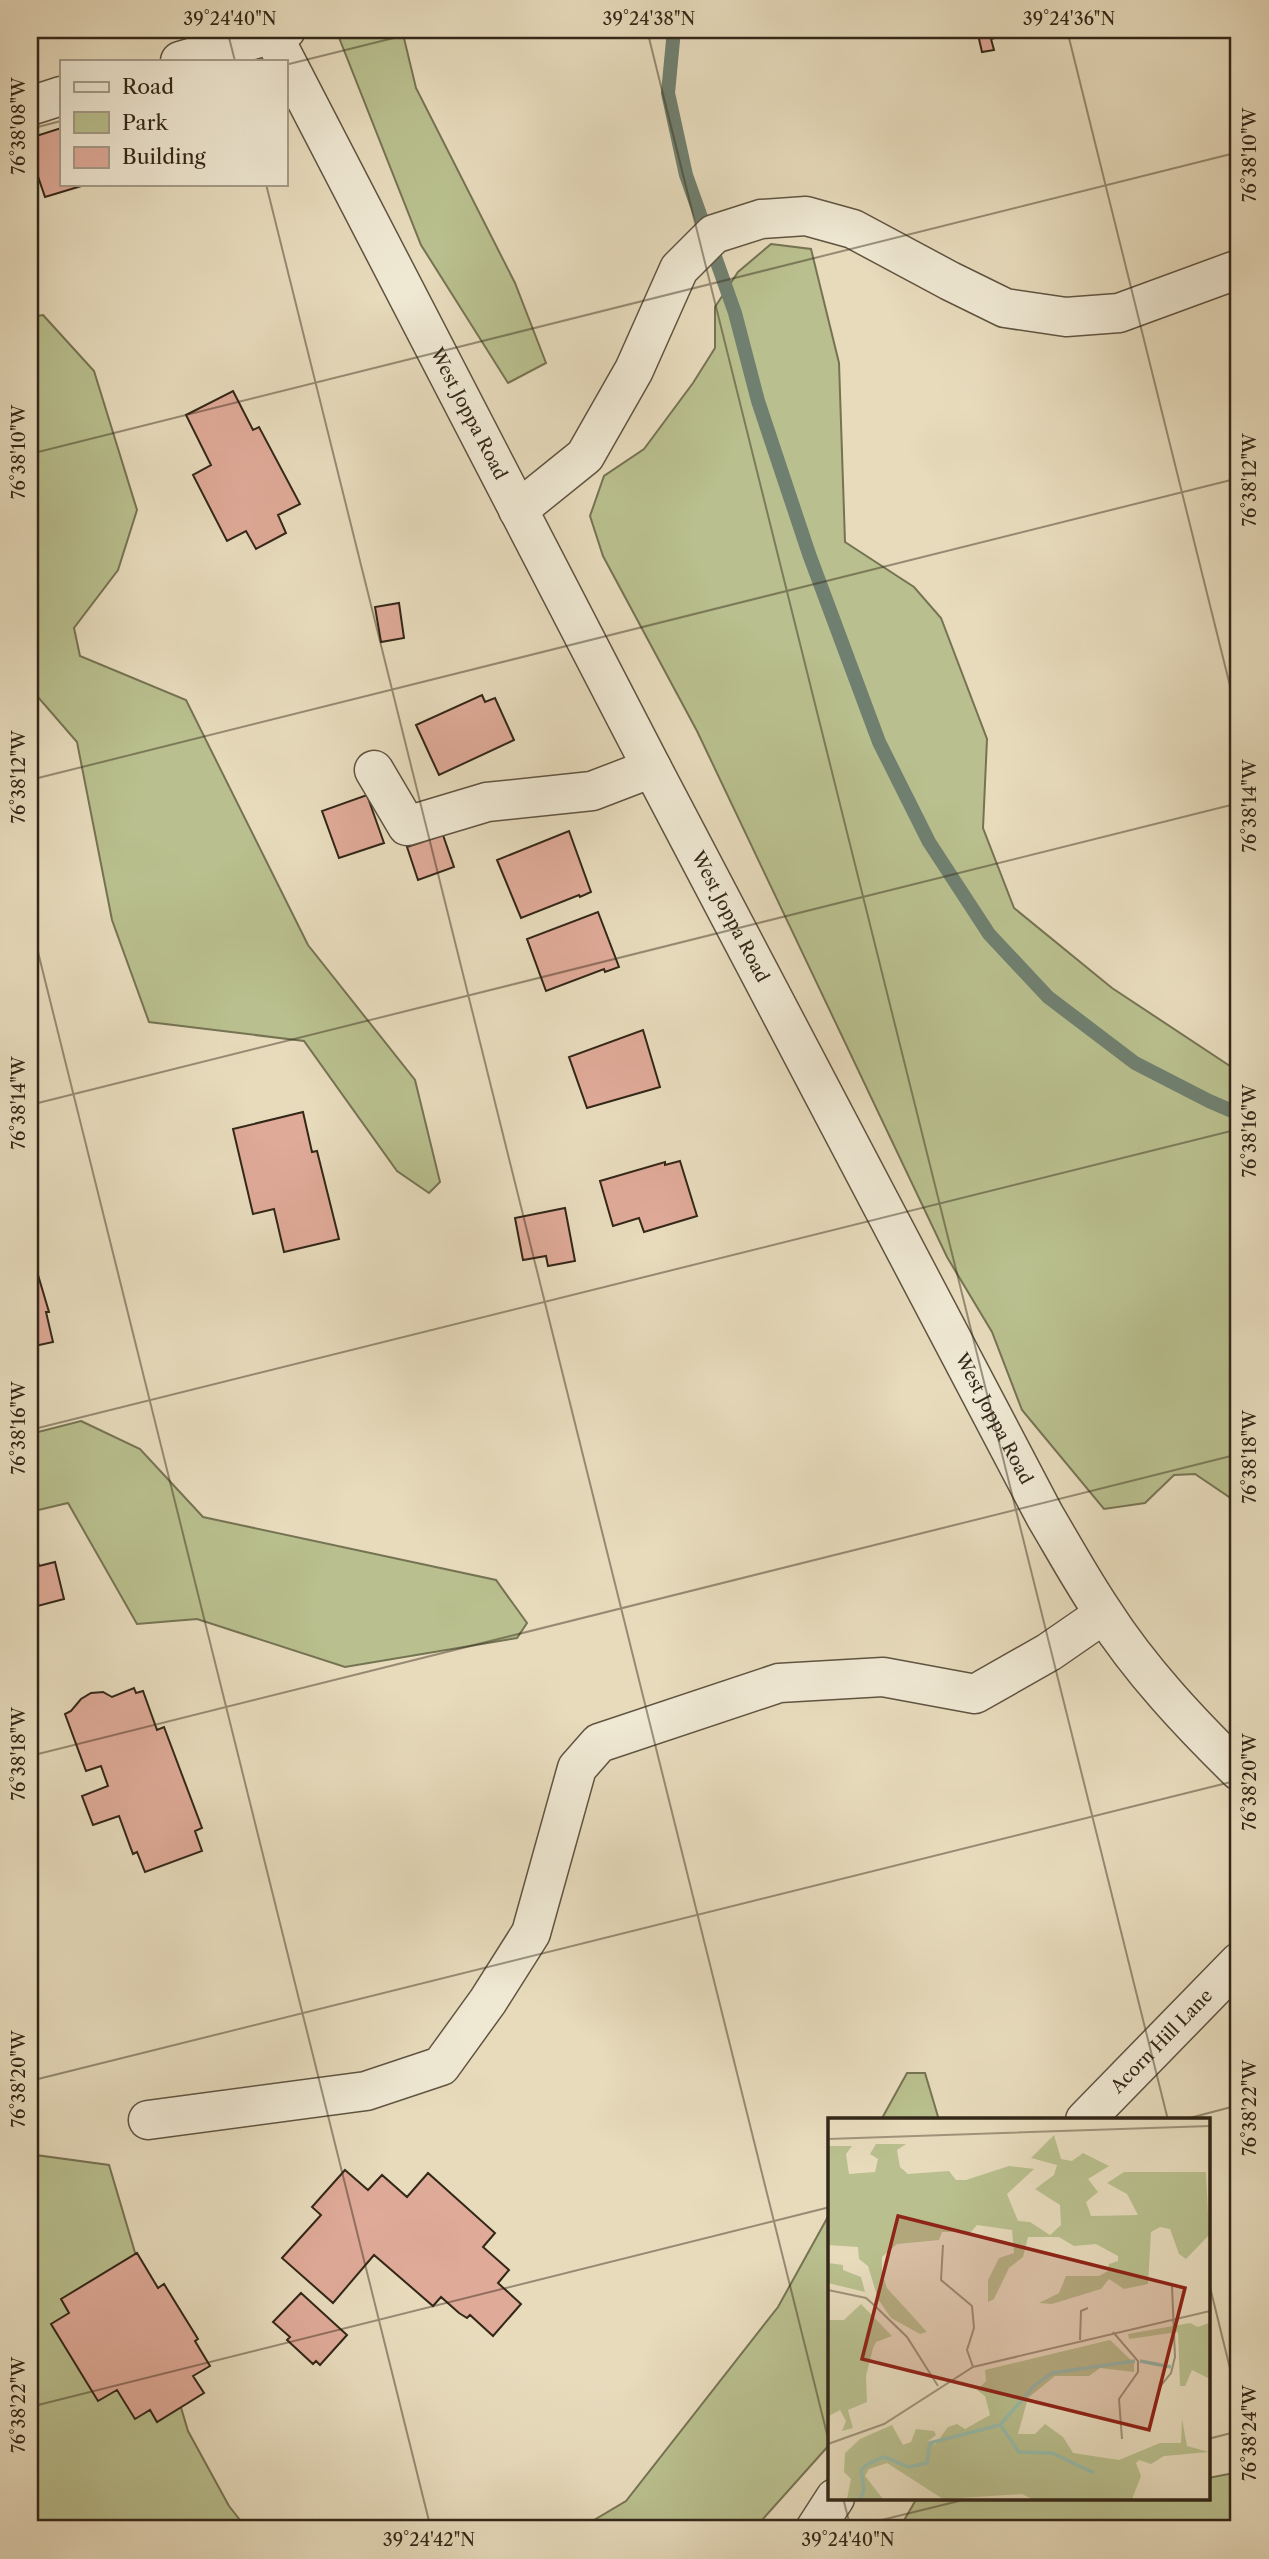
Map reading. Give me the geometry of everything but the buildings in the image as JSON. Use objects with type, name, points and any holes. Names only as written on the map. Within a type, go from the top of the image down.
[{"type":"street","points":[[183,60],[276,31]]},
{"type":"street","name":"West Joppa Road","points":[[276,31],[518,510],[1045,1516],[1104,1614],[1157,1683],[1239,1771]]},
{"type":"street","points":[[30,106],[60,96]]},
{"type":"street","points":[[518,510],[585,456],[634,370],[679,269],[713,234],[761,219],[806,216],[853,229],[1005,308],[1066,317],[1119,313],[1239,269]]},
{"type":"street","points":[[374,770],[407,826],[487,802],[592,791],[652,768]]},
{"type":"street","points":[[148,2120],[366,2091],[441,2066],[488,2001],[531,1933],[577,1768],[599,1743],[779,1683],[883,1677],[975,1694],[1049,1652],[1104,1614]]},
{"type":"street","name":"Acorn Hill Lane","points":[[1087,2118],[1239,1962]]},
{"type":"street","points":[[816,2529],[834,2500]]},
{"type":"green space","points":[[336,30],[402,30],[416,88],[515,283],[546,363],[508,383],[421,245]]},
{"type":"green space","points":[[771,244],[811,249],[839,363],[845,542],[914,587],[941,618],[987,739],[983,828],[1014,908],[1112,988],[1239,1072],[1239,1515],[1229,1497],[1195,1474],[1174,1475],[1145,1503],[1104,1509],[1022,1410],[992,1332],[947,1257],[697,731],[603,556],[590,516],[604,476],[644,449],[693,383],[715,348],[715,307],[738,272]]},
{"type":"green space","points":[[43,315],[94,371],[137,510],[118,570],[74,628],[80,656],[186,700],[308,945],[415,1080],[440,1182],[429,1193],[397,1171],[304,1041],[149,1022],[112,920],[77,742],[30,688],[30,317]]},
{"type":"green space","points":[[81,1421],[140,1449],[203,1517],[496,1580],[527,1623],[517,1638],[345,1667],[197,1619],[137,1624],[68,1503],[30,1512],[30,1434]]},
{"type":"green space","points":[[907,2073],[925,2073],[938,2118],[882,2118]]},
{"type":"green space","points":[[30,2127],[36,2155],[109,2165],[188,2431],[229,2506],[247,2529],[30,2529]]},
{"type":"green space","points":[[828,2217],[828,2446],[754,2529],[579,2529],[626,2501],[778,2307]]},
{"type":"green space","points":[[1239,2472],[1239,2529],[899,2529],[916,2500],[1210,2500],[1210,2478]]},
{"type":"waterway","points":[[674,30],[668,93],[686,175],[735,313],[758,401],[809,554],[879,742],[929,842],[989,934],[1048,997],[1135,1063],[1239,1114]]}]
